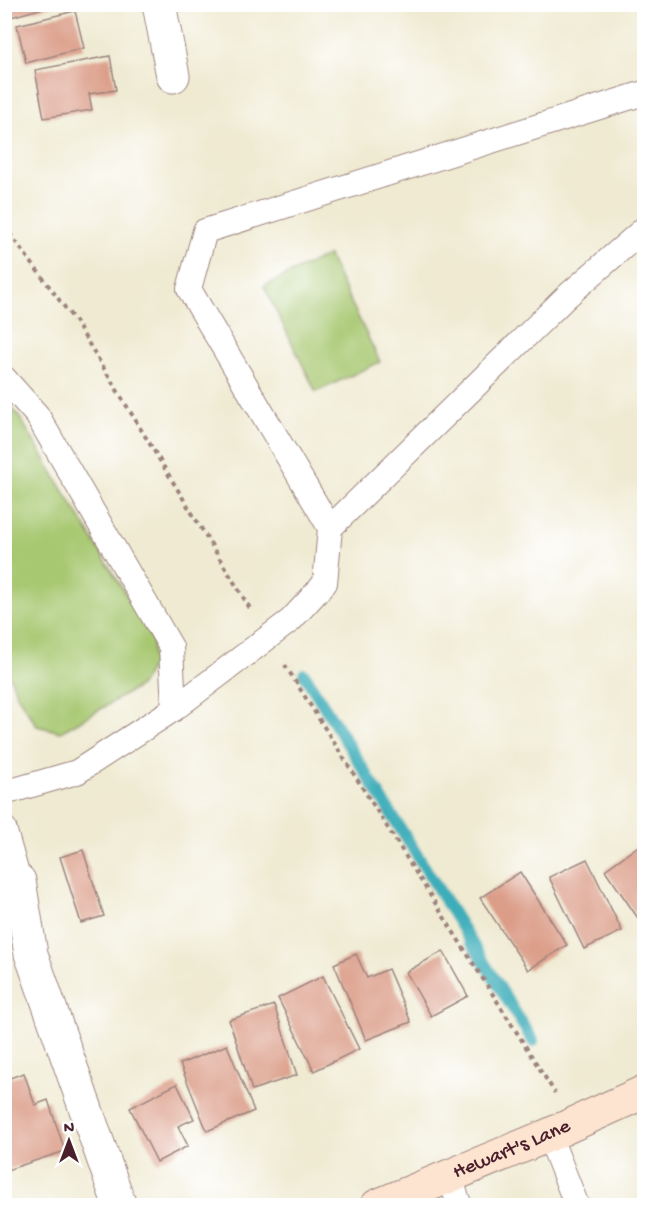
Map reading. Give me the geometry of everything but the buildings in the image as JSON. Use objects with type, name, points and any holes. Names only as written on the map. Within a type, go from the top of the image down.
[{"type":"street","points":[[159,4],[173,76]]},
{"type":"street","points":[[12,883],[31,954],[120,1206]]},
{"type":"street","name":"Hewart's Lane","points":[[377,1206],[454,1191],[562,1129],[645,1092]]},
{"type":"lane","points":[[4,793],[77,772],[174,708],[291,620],[326,582],[330,528],[189,289],[205,231],[645,93]]},
{"type":"lane","points":[[330,528],[566,297],[645,229]]},
{"type":"lane","points":[[4,378],[37,414],[171,646],[174,708]]},
{"type":"lane","points":[[4,828],[12,883]]},
{"type":"lane","points":[[562,1129],[577,1206]]},
{"type":"path","points":[[4,226],[75,321],[562,1129]]},
{"type":"green space","points":[[328,255],[380,362],[316,392],[264,286]]},
{"type":"green space","points":[[5,399],[20,418],[152,638],[153,664],[140,686],[61,732],[37,726],[17,695],[5,663]]},
{"type":"waterway","points":[[304,674],[533,1041]]}]
